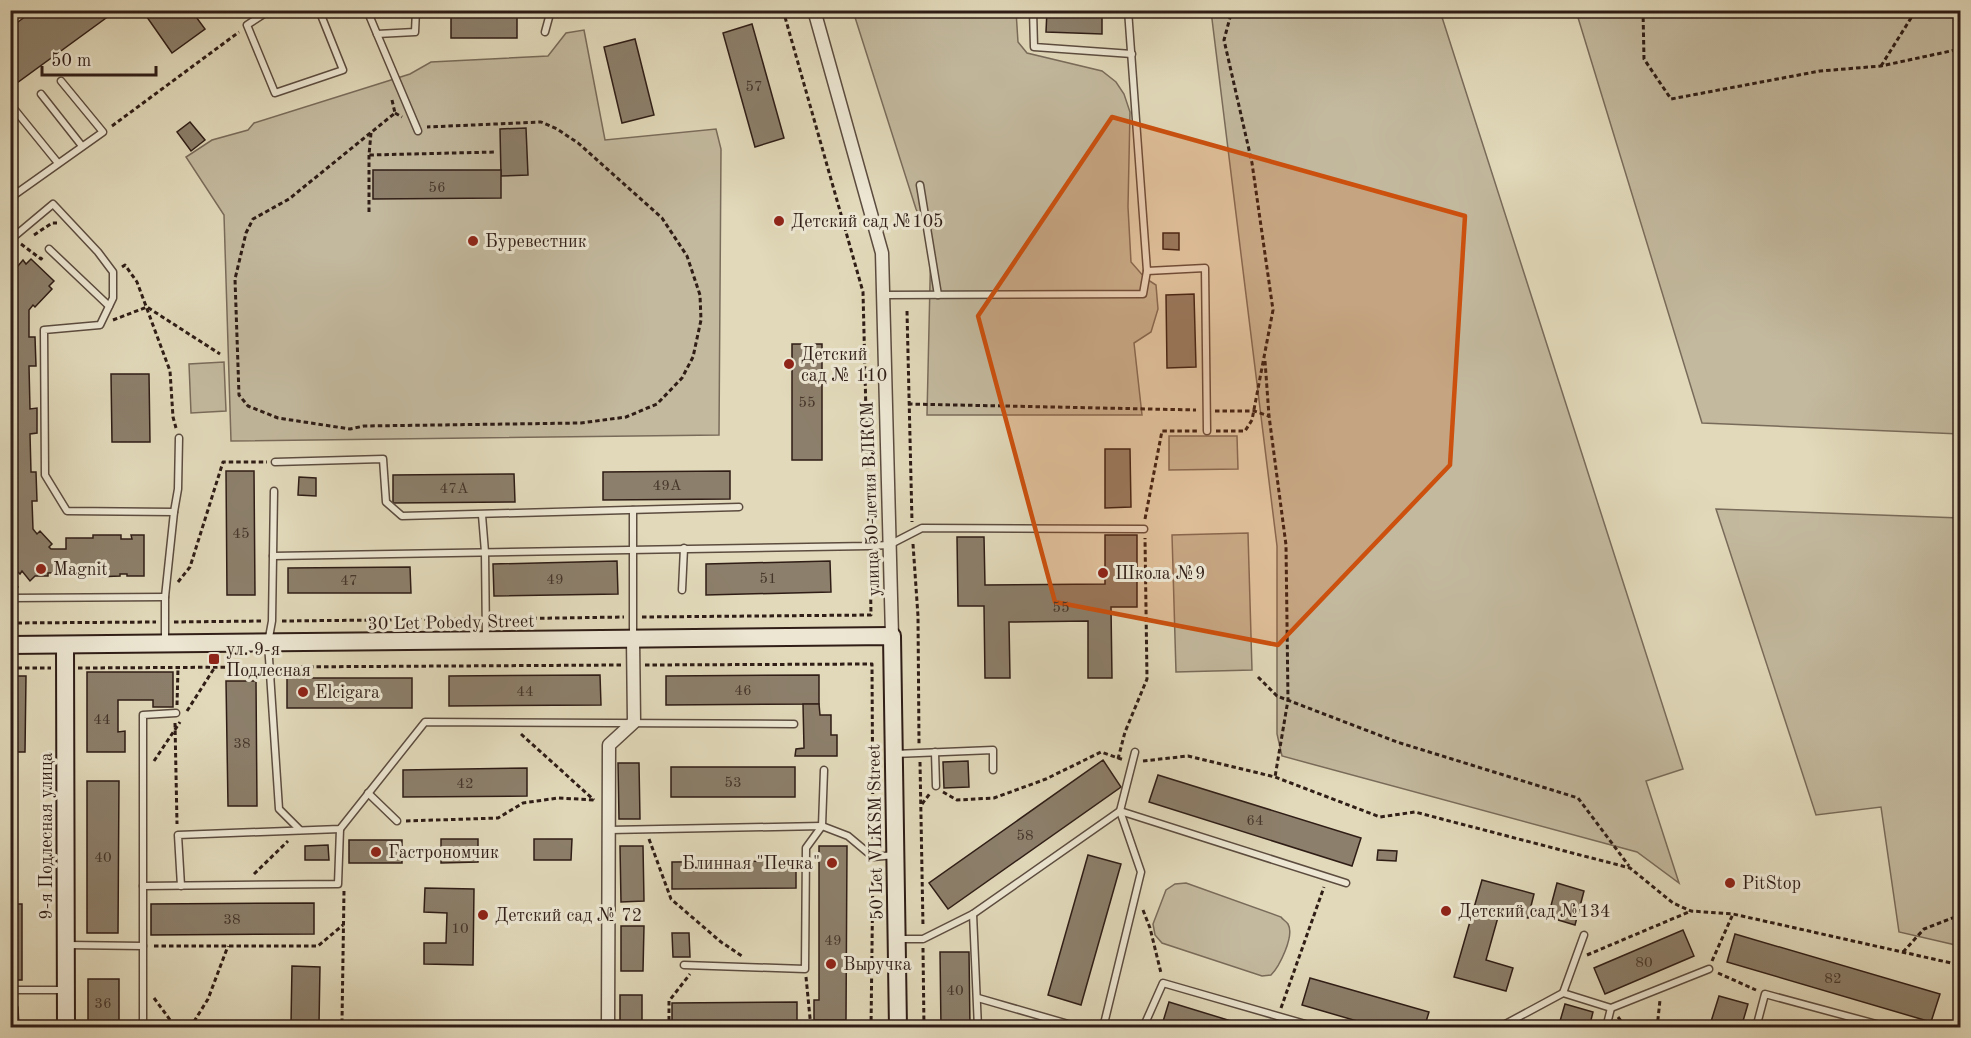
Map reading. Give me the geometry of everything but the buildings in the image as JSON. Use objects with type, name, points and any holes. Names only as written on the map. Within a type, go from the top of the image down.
[{"type":"main road","name":"30 Let Pobedy Street","points":[[10,645],[892,636]]},
{"type":"main road","name":"50 Let VLKSM Street","points":[[892,636],[898,1028]]},
{"type":"main road","name":"9-я Подлесная улица","points":[[65,645],[66,1028]]},
{"type":"street","name":"улица 50-летия ВЛКСМ","points":[[814,10],[882,254],[892,636]]},
{"type":"street","points":[[608,1028],[609,745],[634,723],[633,639]]},
{"type":"lane","points":[[270,10],[247,25],[275,93],[343,70],[319,10]]},
{"type":"lane","points":[[367,10],[417,127]]},
{"type":"lane","points":[[377,34],[415,32],[416,10]]},
{"type":"lane","points":[[545,32],[551,10]]},
{"type":"lane","points":[[1033,10],[1034,47],[1132,54]]},
{"type":"lane","points":[[883,295],[1143,294],[1147,271],[1128,10]]},
{"type":"lane","points":[[10,198],[103,132],[61,81]]},
{"type":"lane","points":[[41,94],[82,146]]},
{"type":"lane","points":[[15,110],[58,163]]},
{"type":"lane","points":[[920,185],[938,295]]},
{"type":"lane","points":[[10,240],[54,204],[113,272],[113,298],[100,325],[44,330],[45,475],[67,511],[174,512]]},
{"type":"lane","points":[[49,249],[109,306]]},
{"type":"lane","points":[[1147,271],[1205,268],[1207,431]]},
{"type":"lane","points":[[165,644],[165,597],[178,489],[179,438]]},
{"type":"lane","points":[[275,462],[383,459],[386,502],[402,516],[739,507]]},
{"type":"lane","points":[[274,491],[272,621],[268,643],[279,809],[300,830]]},
{"type":"lane","points":[[633,510],[633,639]]},
{"type":"lane","points":[[482,515],[485,552],[486,641]]},
{"type":"lane","points":[[273,556],[869,546],[889,545],[922,528],[1144,529]]},
{"type":"lane","points":[[682,590],[684,548]]},
{"type":"lane","points":[[10,598],[165,597]]},
{"type":"lane","points":[[143,1028],[143,715],[176,713]]},
{"type":"lane","points":[[143,886],[338,885],[340,829],[425,722],[794,724]]},
{"type":"lane","points":[[894,754],[993,750],[993,770]]},
{"type":"lane","points":[[935,752],[936,786]]},
{"type":"lane","points":[[1103,1028],[1141,872],[1120,811],[1136,752]]},
{"type":"lane","points":[[684,965],[805,969],[806,848],[822,826],[824,770]]},
{"type":"lane","points":[[368,793],[397,821]]},
{"type":"lane","points":[[1120,811],[1346,883]]},
{"type":"lane","points":[[897,939],[923,939],[973,914],[1120,811]]},
{"type":"lane","points":[[609,830],[822,826],[848,836],[873,857],[895,855]]},
{"type":"lane","points":[[180,886],[178,835],[340,829]]},
{"type":"lane","points":[[973,914],[978,1028]]},
{"type":"lane","points":[[1498,1028],[1563,993],[1584,935]]},
{"type":"lane","points":[[65,945],[143,946]]},
{"type":"lane","points":[[1563,993],[1611,1008],[1709,969]]},
{"type":"lane","points":[[1143,1028],[1163,983],[1319,1028]]},
{"type":"lane","points":[[10,990],[65,990]]},
{"type":"lane","points":[[1756,1028],[1765,994],[1891,1028]]},
{"type":"lane","points":[[978,998],[1082,1028]]},
{"type":"lane","points":[[1606,1028],[1611,1008]]},
{"type":"path","points":[[10,623],[872,615],[863,292],[783,10]]},
{"type":"path","points":[[1643,10],[1644,59],[1671,99],[1820,71],[1881,66],[1960,49]]},
{"type":"path","points":[[1881,66],[1916,10]]},
{"type":"path","points":[[103,132],[247,25]]},
{"type":"path","points":[[391,94],[395,113],[417,127],[541,123],[557,129],[578,143],[662,218],[687,256],[700,295],[701,320],[693,357],[682,378],[657,404],[626,417],[581,423],[364,426],[350,429],[278,418],[249,406],[239,395],[235,279],[246,234],[254,219],[289,199],[395,113]]},
{"type":"path","points":[[369,212],[370,133]]},
{"type":"path","points":[[369,155],[495,152]]},
{"type":"path","points":[[16,248],[52,223],[60,223]]},
{"type":"path","points":[[21,244],[41,259],[49,249]]},
{"type":"path","points":[[113,272],[125,265],[137,282],[147,307],[170,371],[173,417],[179,438]]},
{"type":"path","points":[[100,325],[147,307]]},
{"type":"path","points":[[147,307],[220,354]]},
{"type":"path","points":[[907,311],[912,531]]},
{"type":"path","points":[[1264,356],[1269,416],[1286,545],[1288,700],[1275,777]]},
{"type":"path","points":[[908,404],[1254,411],[1269,416]]},
{"type":"path","points":[[165,597],[190,567],[223,462],[275,462]]},
{"type":"path","points":[[913,542],[918,616],[924,1028]]},
{"type":"path","points":[[10,668],[872,664]]},
{"type":"path","points":[[178,668],[174,730],[178,835]]},
{"type":"path","points":[[1258,677],[1277,696],[1397,742],[1578,798],[1630,868],[1672,903],[1691,911],[1733,914],[1804,928],[1960,965]]},
{"type":"path","points":[[508,722],[609,813]]},
{"type":"path","points":[[920,776],[927,777],[957,800],[994,798],[1046,779],[1101,752],[1133,762],[1188,756],[1275,777],[1380,817],[1415,812],[1630,868]]},
{"type":"path","points":[[921,805],[936,786]]},
{"type":"path","points":[[397,821],[498,818],[523,803],[558,798],[595,800]]},
{"type":"path","points":[[645,829],[671,899],[721,942],[759,968]]},
{"type":"path","points":[[244,885],[300,830]]},
{"type":"path","points":[[1278,1016],[1328,877]]},
{"type":"path","points":[[336,1028],[342,1022],[344,889],[338,885]]},
{"type":"path","points":[[1136,893],[1150,928],[1163,983]]},
{"type":"path","points":[[1575,961],[1691,911]]},
{"type":"path","points":[[1733,914],[1709,969],[1765,994]]},
{"type":"path","points":[[1903,952],[1924,929],[1960,915]]},
{"type":"path","points":[[143,946],[318,946],[343,925]]},
{"type":"path","points":[[190,1028],[208,999],[228,946]]},
{"type":"path","points":[[669,1028],[669,1001],[696,966]]},
{"type":"path","points":[[805,969],[811,1028]]},
{"type":"path","points":[[143,984],[176,1028]]},
{"type":"path","points":[[1657,1028],[1661,989]]},
{"type":"highlighted area","points":[[1112,117],[1465,216],[1450,465],[1278,645],[1055,602],[978,316]]},
{"type":"shaded area","points":[[853,11],[1016,11],[1018,42],[1027,53],[1102,71],[1116,82],[1124,94],[1130,112],[1128,207],[1131,262],[1145,278],[1156,285],[1158,309],[1151,332],[1134,343],[1142,415],[927,415],[931,240],[916,209]]},
{"type":"shaded area","points":[[1211,11],[1440,11],[1683,769],[1646,781],[1679,883],[1637,852],[1282,756],[1277,734],[1277,546]]},
{"type":"shaded area","points":[[1576,11],[1960,11],[1960,434],[1702,423]]},
{"type":"shaded area","name":"Буревестник","points":[[584,30],[605,140],[716,129],[721,149],[719,435],[231,441],[224,215],[186,157],[212,140],[248,130],[254,123],[410,74],[431,62],[548,56],[566,33]]},
{"type":"shaded area","points":[[224,362],[226,411],[191,413],[189,364]]},
{"type":"shaded area","points":[[1169,436],[1237,436],[1238,469],[1169,470]]},
{"type":"shaded area","points":[[1716,509],[1960,518],[1960,946],[1899,932],[1881,807],[1816,815]]},
{"type":"shaded area","points":[[1248,533],[1252,670],[1176,672],[1172,535]]},
{"type":"shaded area","points":[[1186,883],[1281,917],[1287,923],[1290,929],[1288,943],[1282,959],[1271,975],[1262,976],[1162,943],[1155,935],[1153,924],[1166,890],[1175,884]]},
{"type":"place","name":"Детский сад №105","points":[[779,221]]},
{"type":"place","name":"Буревестник","points":[[473,241]]},
{"type":"place","name":"Детский сад № 110","points":[[789,364]]},
{"type":"place","name":"Magnit","points":[[41,569]]},
{"type":"place","name":"Школа №9","points":[[1103,573]]},
{"type":"place","name":"ул. 9-я Подлесная","points":[[214,659]]},
{"type":"place","name":"Elcigara","points":[[303,692]]},
{"type":"place","name":"Гастрономчик","points":[[376,852]]},
{"type":"place","name":"Блинная \"Печка\"","points":[[832,863]]},
{"type":"place","name":"PitStop","points":[[1730,883]]},
{"type":"place","name":"Детский сад №134","points":[[1446,911]]},
{"type":"place","name":"Детский сад № 72","points":[[483,915]]},
{"type":"place","name":"Выручка","points":[[831,964]]}]
